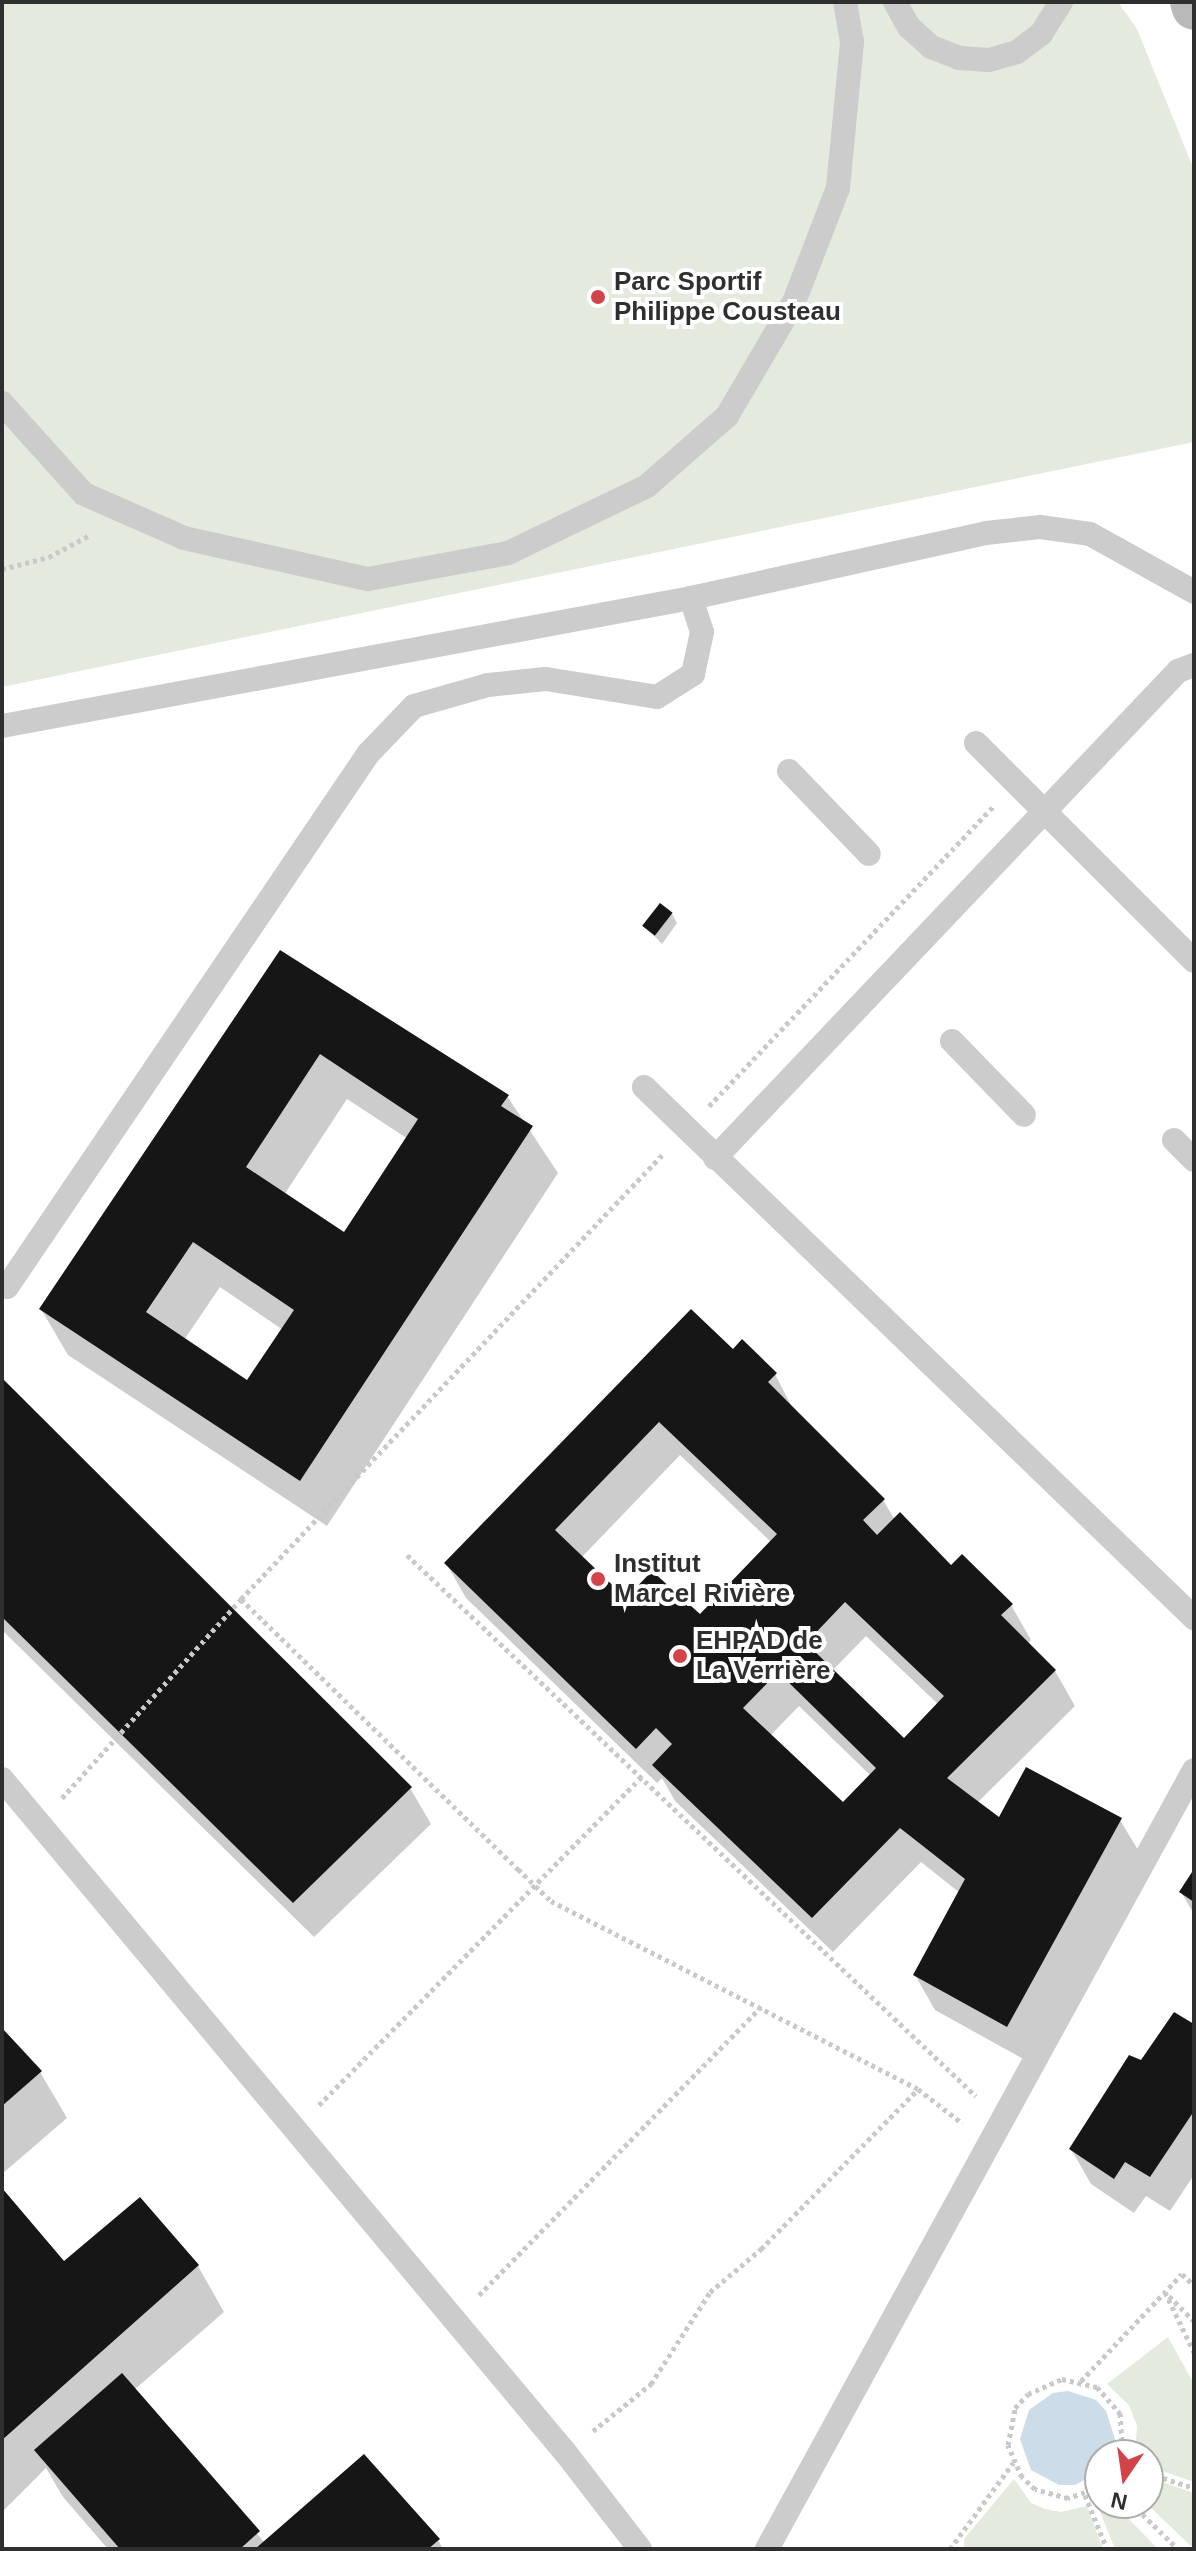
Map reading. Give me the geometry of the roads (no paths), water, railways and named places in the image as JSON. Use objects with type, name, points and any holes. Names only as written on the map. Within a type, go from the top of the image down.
[{"type":"street","points":[[1192,2],[1194,8]]},
{"type":"lane","points":[[2,403],[84,494],[184,538],[368,579],[508,553],[647,486],[727,416],[794,302],[838,188],[852,42],[845,2]]},
{"type":"lane","points":[[895,2],[909,27],[931,47],[959,58],[989,60],[1017,52],[1041,34],[1061,2]]},
{"type":"lane","points":[[2,726],[691,598],[986,533],[1040,527],[1090,534],[1194,592]]},
{"type":"lane","points":[[7,1287],[368,754],[414,706],[488,685],[546,679],[657,697],[693,674],[702,632],[691,598]]},
{"type":"lane","points":[[715,1158],[1047,813],[1178,671],[1194,665]]},
{"type":"lane","points":[[976,743],[1189,956]]},
{"type":"lane","points":[[789,771],[869,854]]},
{"type":"lane","points":[[952,1041],[1024,1115]]},
{"type":"lane","points":[[644,1087],[1194,1618]]},
{"type":"lane","points":[[1174,1140],[1194,1160]]},
{"type":"lane","points":[[767,2549],[1194,1770]]},
{"type":"lane","points":[[2,1779],[565,2452],[640,2549]]},
{"type":"water","points":[[1068,2391],[1096,2400],[1106,2411],[1115,2439],[1084,2439],[1084,2480],[1075,2485],[1059,2485],[1031,2470],[1020,2439],[1029,2410],[1053,2393]]},
{"type":"place","name":"Parc Sportif Philippe Cousteau","points":[[598,297]]},
{"type":"place","name":"Institut Marcel Rivière","points":[[598,1579]]},
{"type":"place","name":"EHPAD de La Verrière","points":[[680,1656]]}]
